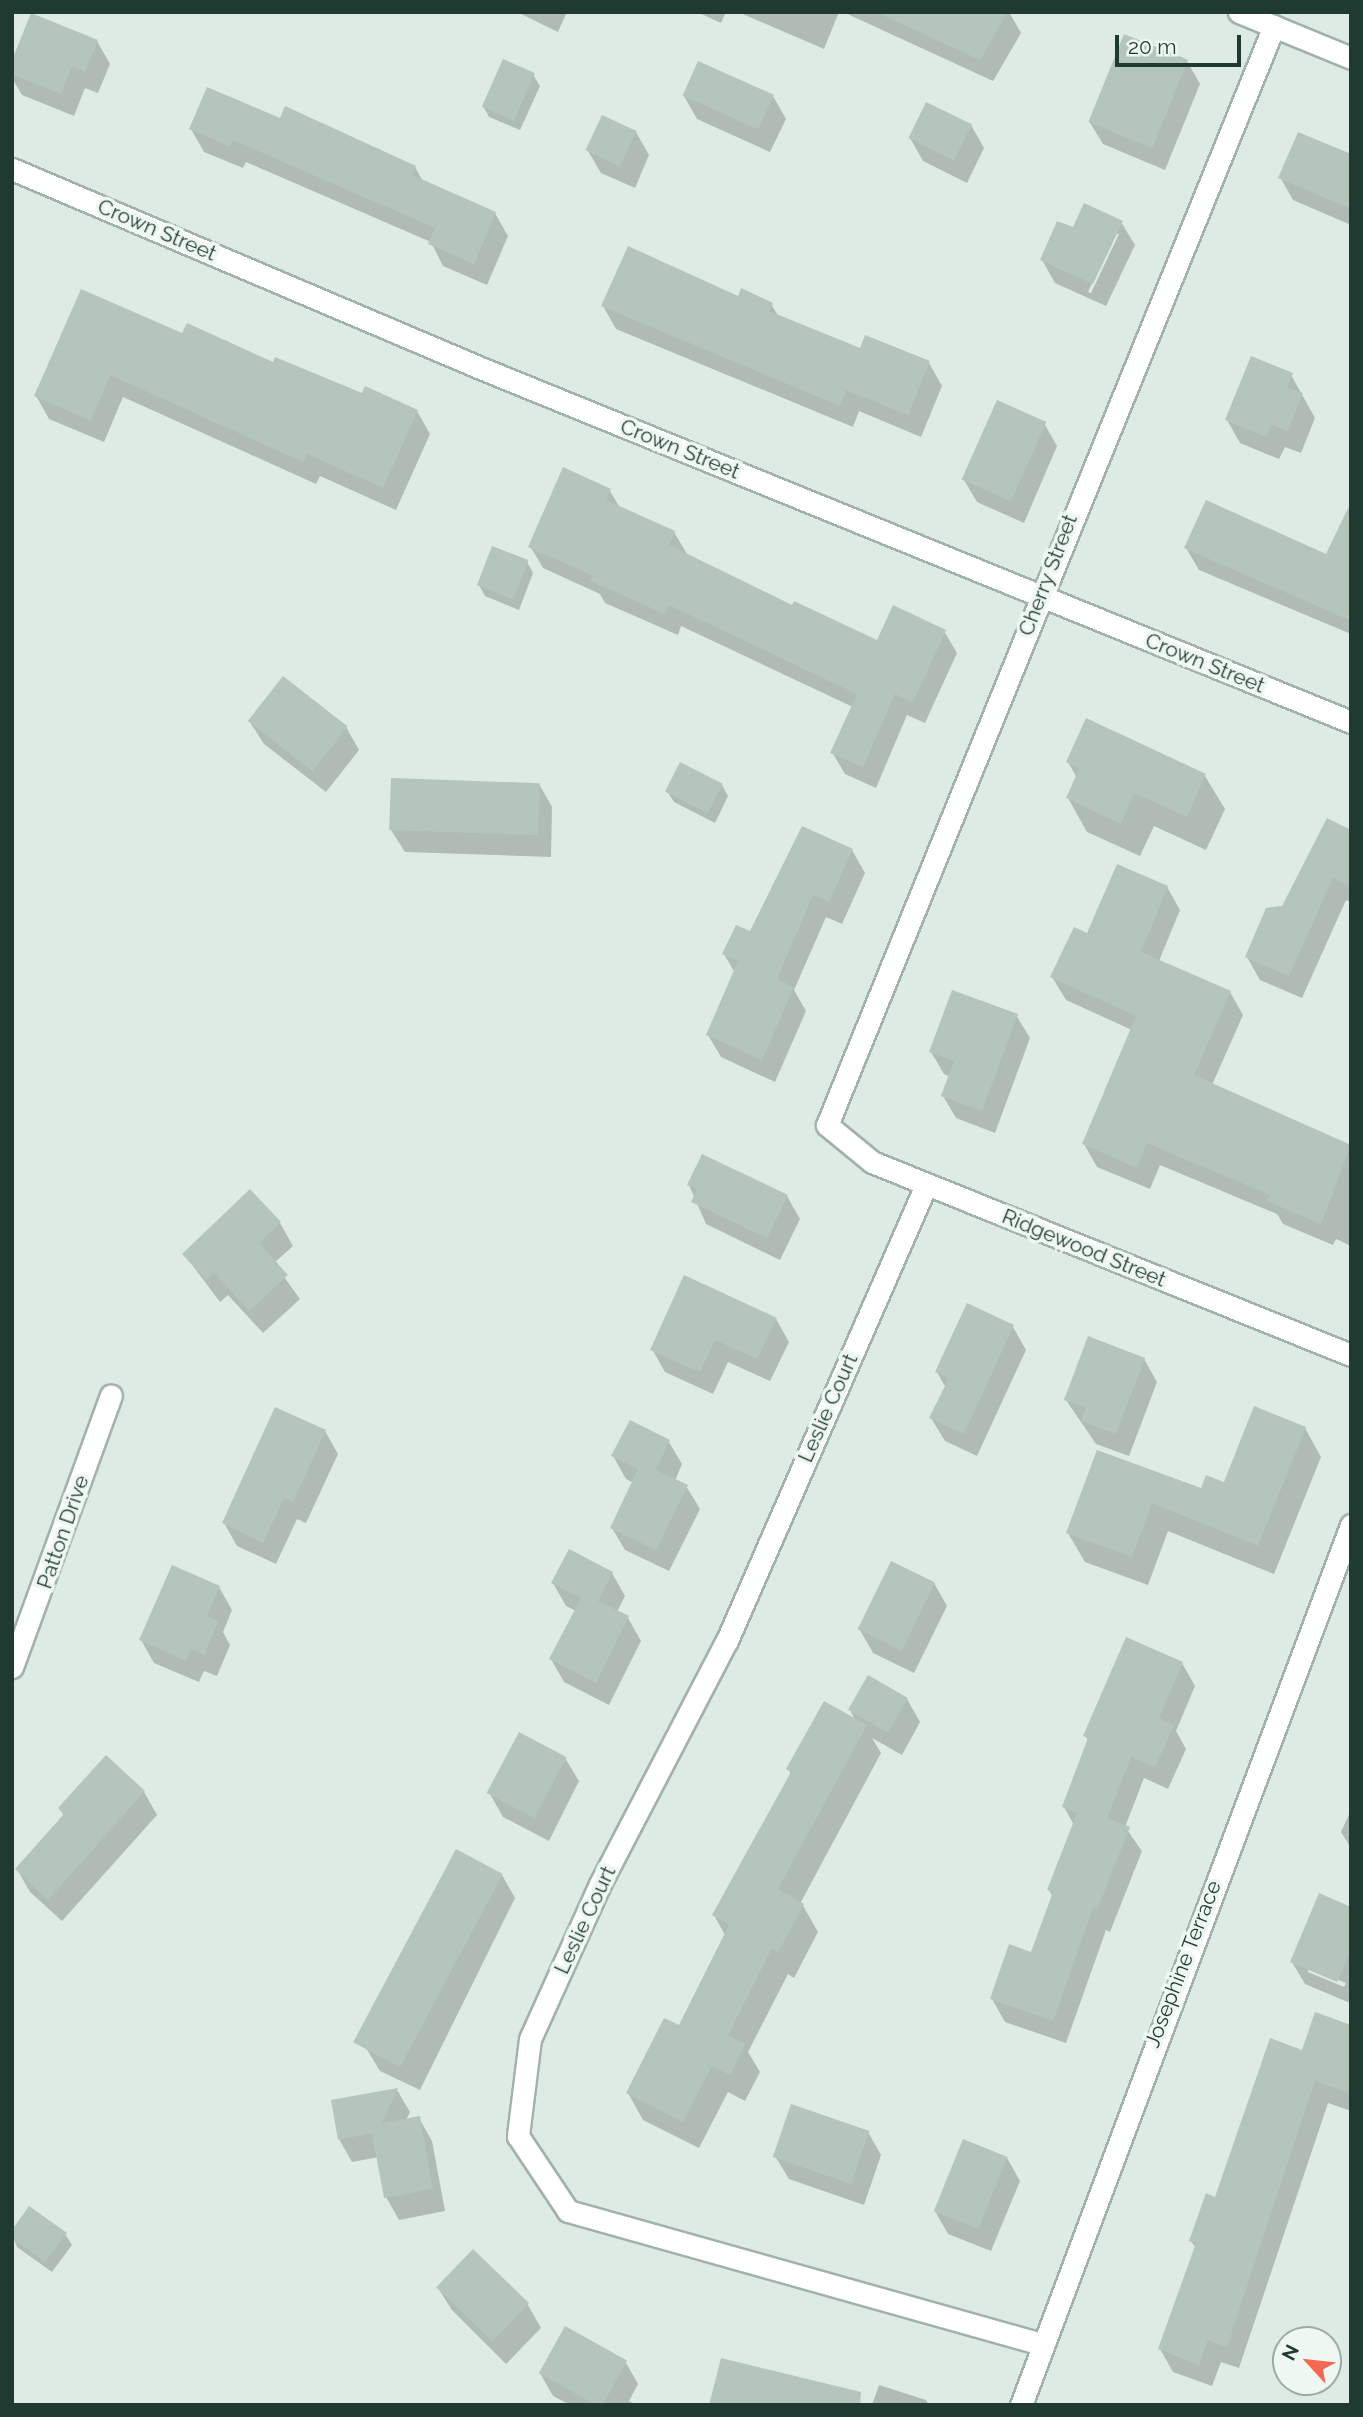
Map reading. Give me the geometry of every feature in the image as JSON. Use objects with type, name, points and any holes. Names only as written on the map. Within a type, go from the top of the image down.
[{"type":"street","points":[[1239,12],[1351,58]]},
{"type":"street","name":"Cherry Street","points":[[827,1125],[1274,26]]},
{"type":"street","name":"Crown Street","points":[[12,169],[483,369],[1351,722]]},
{"type":"street","name":"Ridgewood Street","points":[[827,1125],[872,1162],[1351,1356]]},
{"type":"street","name":"Leslie Court","points":[[926,1185],[727,1640],[600,1884],[530,2039],[518,2136],[568,2211],[1041,2344]]},
{"type":"street","name":"Patton Drive","points":[[12,1667],[111,1395]]},
{"type":"street","name":"Josephine Terrace","points":[[1021,2405],[1041,2344],[1351,1525]]},
{"type":"building","points":[[876,12],[1008,12],[980,60]]},
{"type":"building","points":[[31,13],[98,40],[85,72],[72,66],[61,94],[12,74],[12,60]]},
{"type":"building","points":[[1124,34],[1188,60],[1152,148],[1088,122]]},
{"type":"building","points":[[503,59],[535,73],[514,121],[482,107]]},
{"type":"building","points":[[698,61],[774,95],[758,129],[683,96]]},
{"type":"building","points":[[207,87],[280,118],[285,106],[416,166],[412,175],[496,212],[474,264],[428,244],[435,228],[233,140],[230,147],[189,129]]},
{"type":"building","points":[[926,102],[972,124],[954,160],[908,138]]},
{"type":"building","points":[[602,115],[636,131],[620,166],[586,150]]},
{"type":"building","points":[[1298,132],[1351,154],[1351,209],[1278,178]]},
{"type":"building","points":[[1084,203],[1123,221],[1093,284],[1040,260],[1057,221],[1073,227]]},
{"type":"building","points":[[628,246],[738,296],[741,288],[773,303],[769,311],[860,348],[865,335],[930,361],[908,415],[846,390],[840,406],[601,306]]},
{"type":"building","points":[[81,289],[182,333],[187,323],[273,362],[275,357],[362,393],[365,386],[418,410],[383,488],[307,454],[303,462],[110,375],[91,421],[34,396]]},
{"type":"building","points":[[1251,356],[1293,373],[1287,387],[1303,393],[1288,431],[1272,425],[1266,437],[1225,420]]},
{"type":"building","points":[[997,400],[1046,422],[1011,501],[962,479]]},
{"type":"building","points":[[563,467],[611,489],[606,500],[675,531],[669,545],[792,605],[794,601],[877,640],[893,605],[946,630],[913,702],[895,694],[863,767],[830,753],[857,694],[669,605],[665,614],[590,581],[593,576],[528,547]]},
{"type":"building","points":[[1206,500],[1326,554],[1351,502],[1351,621],[1184,548]]},
{"type":"building","points":[[492,546],[528,560],[513,599],[477,585]]},
{"type":"building","points":[[283,676],[348,726],[313,771],[248,721]]},
{"type":"building","points":[[1086,718],[1206,774],[1187,817],[1134,793],[1121,824],[1066,798],[1079,769],[1066,762]]},
{"type":"building","points":[[680,762],[723,784],[708,813],[665,791]]},
{"type":"building","points":[[391,778],[540,783],[538,835],[389,830]]},
{"type":"building","points":[[1327,818],[1351,830],[1351,887],[1333,878],[1289,976],[1245,957],[1266,908],[1282,906]]},
{"type":"building","points":[[802,826],[853,849],[829,902],[813,895],[777,979],[794,987],[762,1060],[706,1035],[738,961],[722,954],[736,925],[750,931]]},
{"type":"building","points":[[1117,864],[1168,886],[1141,952],[1231,991],[1194,1075],[1351,1145],[1321,1224],[1267,1201],[1270,1195],[1147,1143],[1137,1168],[1082,1144],[1136,1016],[1050,977],[1074,927],[1087,933]]},
{"type":"building","points":[[952,990],[1018,1014],[982,1111],[941,1096],[954,1061],[929,1052]]},
{"type":"building","points":[[702,1154],[788,1195],[767,1238],[691,1202],[697,1189],[687,1185]]},
{"type":"building","points":[[250,1189],[281,1222],[259,1243],[288,1275],[249,1311],[214,1273],[206,1280],[182,1254]]},
{"type":"building","points":[[684,1275],[777,1318],[757,1359],[715,1340],[700,1372],[650,1350]]},
{"type":"building","points":[[967,1303],[1014,1325],[964,1434],[929,1418],[949,1378],[935,1372]]},
{"type":"building","points":[[1088,1336],[1145,1358],[1116,1434],[1081,1421],[1086,1408],[1064,1400]]},
{"type":"building","points":[[1254,1406],[1306,1427],[1258,1546],[1152,1503],[1132,1557],[1066,1533],[1097,1450],[1201,1488],[1206,1475],[1224,1482]]},
{"type":"building","points":[[275,1407],[326,1430],[293,1502],[284,1498],[263,1543],[222,1523]]},
{"type":"building","points":[[630,1420],[670,1440],[656,1470],[688,1485],[656,1550],[610,1528],[638,1469],[611,1456]]},
{"type":"building","points":[[569,1549],[613,1572],[598,1601],[629,1616],[596,1683],[549,1659],[581,1598],[551,1583]]},
{"type":"building","points":[[891,1561],[935,1582],[902,1651],[858,1629]]},
{"type":"building","points":[[172,1565],[220,1586],[207,1616],[218,1621],[204,1655],[191,1649],[186,1661],[139,1640]]},
{"type":"building","points":[[1126,1637],[1183,1662],[1159,1718],[1174,1725],[1155,1767],[1131,1757],[1107,1818],[1130,1827],[1097,1910],[1093,1908],[1053,2021],[990,1999],[1009,1944],[1031,1952],[1053,1892],[1047,1890],[1077,1813],[1062,1807],[1088,1738],[1083,1736]]},
{"type":"building","points":[[868,1675],[908,1698],[888,1733],[848,1710]]},
{"type":"building","points":[[824,1701],[867,1725],[778,1889],[804,1904],[778,1952],[772,1948],[728,2035],[745,2044],[730,2075],[712,2066],[683,2122],[626,2093],[664,2018],[679,2025],[729,1925],[712,1915],[791,1772],[786,1769]]},
{"type":"building","points":[[519,1732],[567,1757],[534,1818],[487,1793]]},
{"type":"building","points":[[106,1755],[145,1791],[48,1900],[15,1869],[64,1814],[58,1808]]},
{"type":"building","points":[[456,1849],[503,1874],[400,2067],[353,2042]]},
{"type":"building","points":[[1319,1893],[1351,1907],[1351,1950],[1337,1982],[1290,1962]]},
{"type":"building","points":[[1315,2012],[1351,2025],[1351,2094],[1315,2081],[1227,2347],[1208,2340],[1199,2365],[1158,2349],[1196,2243],[1189,2241],[1206,2193],[1215,2197],[1270,2038],[1302,2050]]},
{"type":"building","points":[[398,2088],[382,2123],[420,2116],[433,2189],[384,2198],[372,2133],[338,2140],[331,2100]]},
{"type":"building","points":[[791,2104],[869,2131],[851,2184],[773,2157]]},
{"type":"building","points":[[963,2139],[1008,2157],[978,2229],[934,2211]]},
{"type":"building","points":[[29,2206],[67,2233],[45,2262],[12,2238],[12,2230]]},
{"type":"building","points":[[473,2249],[529,2303],[492,2341],[436,2287]]},
{"type":"building","points":[[565,2326],[627,2360],[602,2405],[596,2405],[539,2373]]},
{"type":"building","points":[[721,2358],[861,2392],[860,2405],[709,2405]]}]
